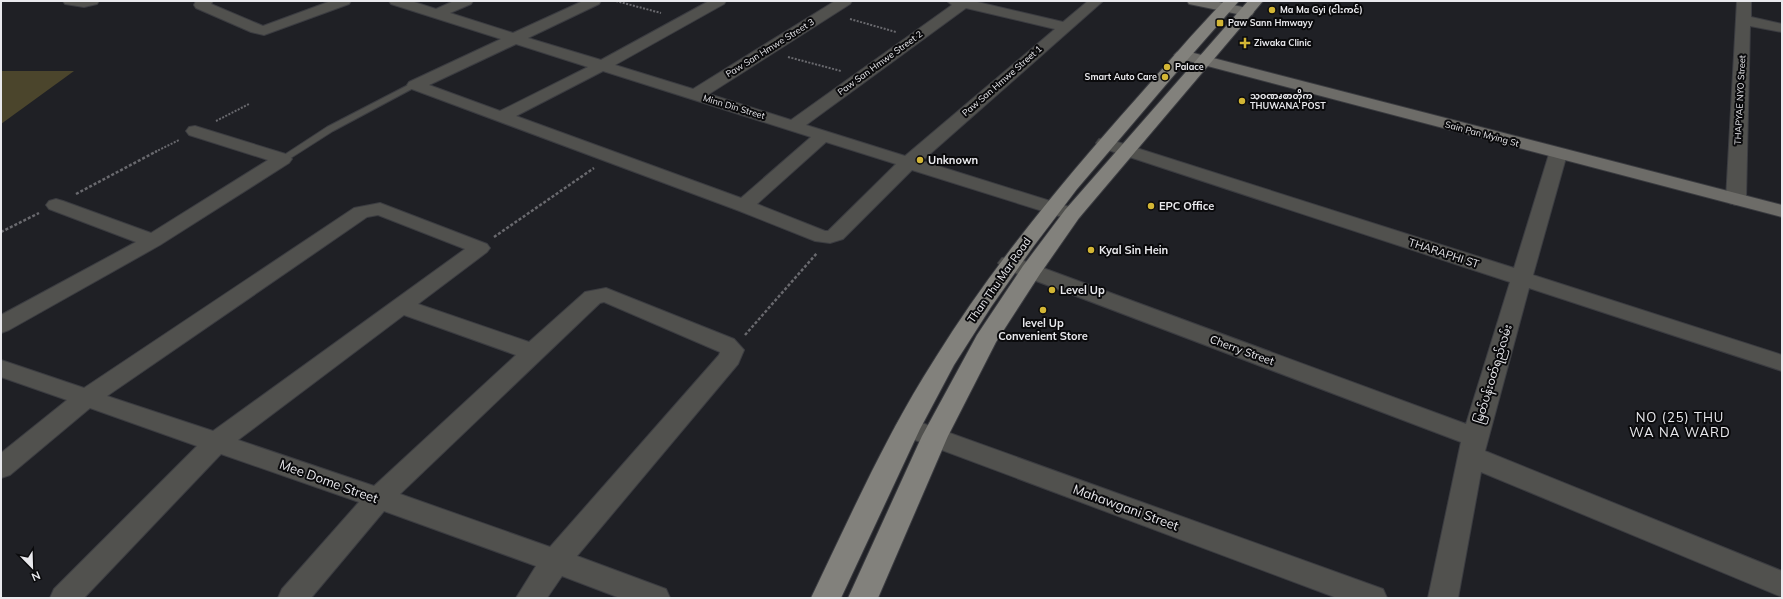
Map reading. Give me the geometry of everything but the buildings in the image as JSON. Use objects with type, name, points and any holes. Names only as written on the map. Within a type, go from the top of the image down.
[{"type":"main road","name":"Than Thu Mar Road","points":[[826,598],[908,427],[962,333],[1009,264],[1052,207],[1105,143],[1182,55],[1240,6]]},
{"type":"main road","name":"Than Thu Mar Road","points":[[863,598],[935,436],[985,341],[1031,271],[1072,214],[1204,61],[1240,6]]},
{"type":"street","points":[[70,1],[84,3],[92,1]]},
{"type":"street","points":[[206,1],[202,2],[201,5],[256,29],[264,31],[344,1]]},
{"type":"street","name":"Minn Din Street","points":[[396,1],[1072,214]]},
{"type":"street","points":[[436,14],[466,1]]},
{"type":"street","points":[[415,85],[594,1]]},
{"type":"street","points":[[501,117],[602,66],[719,1]]},
{"type":"street","name":"Paw San Hmwe Street 3","points":[[696,95],[845,1]]},
{"type":"street","name":"Paw San Hmwe Street 1","points":[[830,237],[836,234],[909,162],[1096,1]]},
{"type":"street","points":[[1194,1],[1240,6]]},
{"type":"street","name":"THAPYAE NYO Street","points":[[1736,199],[1744,1]]},
{"type":"street","points":[[961,2],[1065,27]]},
{"type":"street","name":"Paw San Hmwe Street 2","points":[[793,126],[915,38],[961,2]]},
{"type":"street","points":[[1743,20],[1782,28]]},
{"type":"street","name":"Sain Pan Mying St","points":[[1182,55],[1558,154],[1782,211]]},
{"type":"street","points":[[415,85],[822,236],[830,237]]},
{"type":"street","points":[[196,132],[283,159]]},
{"type":"street","points":[[744,206],[824,135]]},
{"type":"street","name":"THARAPHI ST","points":[[1105,143],[1782,363]]},
{"type":"street","name":"မြတ်ပန်းဝတ်ရည်လမ်း","points":[[1443,598],[1472,446],[1558,154]]},
{"type":"street","points":[[1,325],[153,241],[283,159]]},
{"type":"street","points":[[56,205],[153,241]]},
{"type":"street","points":[[1,468],[86,398],[361,212],[380,209],[480,248]]},
{"type":"street","points":[[65,598],[217,442],[480,248]]},
{"type":"street","name":"Cherry Street","points":[[1009,264],[1031,271],[1472,446],[1782,584]]},
{"type":"street","points":[[293,598],[378,499],[593,297],[606,295],[726,345],[732,350],[730,358],[556,560],[531,598]]},
{"type":"street","points":[[401,306],[533,352]]},
{"type":"street","name":"Mee Dome Street","points":[[1,368],[556,560],[655,598]]},
{"type":"street","name":"Mahawgani Street","points":[[908,427],[1346,592],[1372,598]]},
{"type":"lane","points":[[283,159],[330,129],[415,85]]},
{"type":"path","points":[[616,1],[685,20]]},
{"type":"path","points":[[850,19],[915,38]]},
{"type":"path","points":[[786,56],[861,77]]},
{"type":"path","points":[[1,232],[56,205],[249,104]]},
{"type":"path","points":[[480,248],[611,157]]},
{"type":"path","points":[[732,350],[830,237]]},
{"type":"shaded area","points":[[1,71],[74,71],[1,124]]},
{"type":"place","name":"Ma Ma Gyi (ငါးကင်)","points":[[1272,10]]},
{"type":"place","name":"Paw Sann Hmwayy","points":[[1220,23]]},
{"type":"place","name":"Ziwaka Clinic","points":[[1245,43]]},
{"type":"place","name":"Palace","points":[[1167,67]]},
{"type":"place","name":"Smart Auto Care","points":[[1165,77]]},
{"type":"place","name":"သုဝဏၧစာတိုက္ THUWANA POST","points":[[1242,101]]},
{"type":"place","name":"Unknown","points":[[920,160]]},
{"type":"place","name":"EPC Office","points":[[1151,206]]},
{"type":"place","name":"Kyal Sin Hein","points":[[1091,250]]},
{"type":"place","name":"Level Up","points":[[1052,290]]},
{"type":"place","name":"level Up Convenient Store","points":[[1043,310]]},
{"type":"district","name":"NO (25) THU WA NA WARD","points":[[1680,424]]}]
